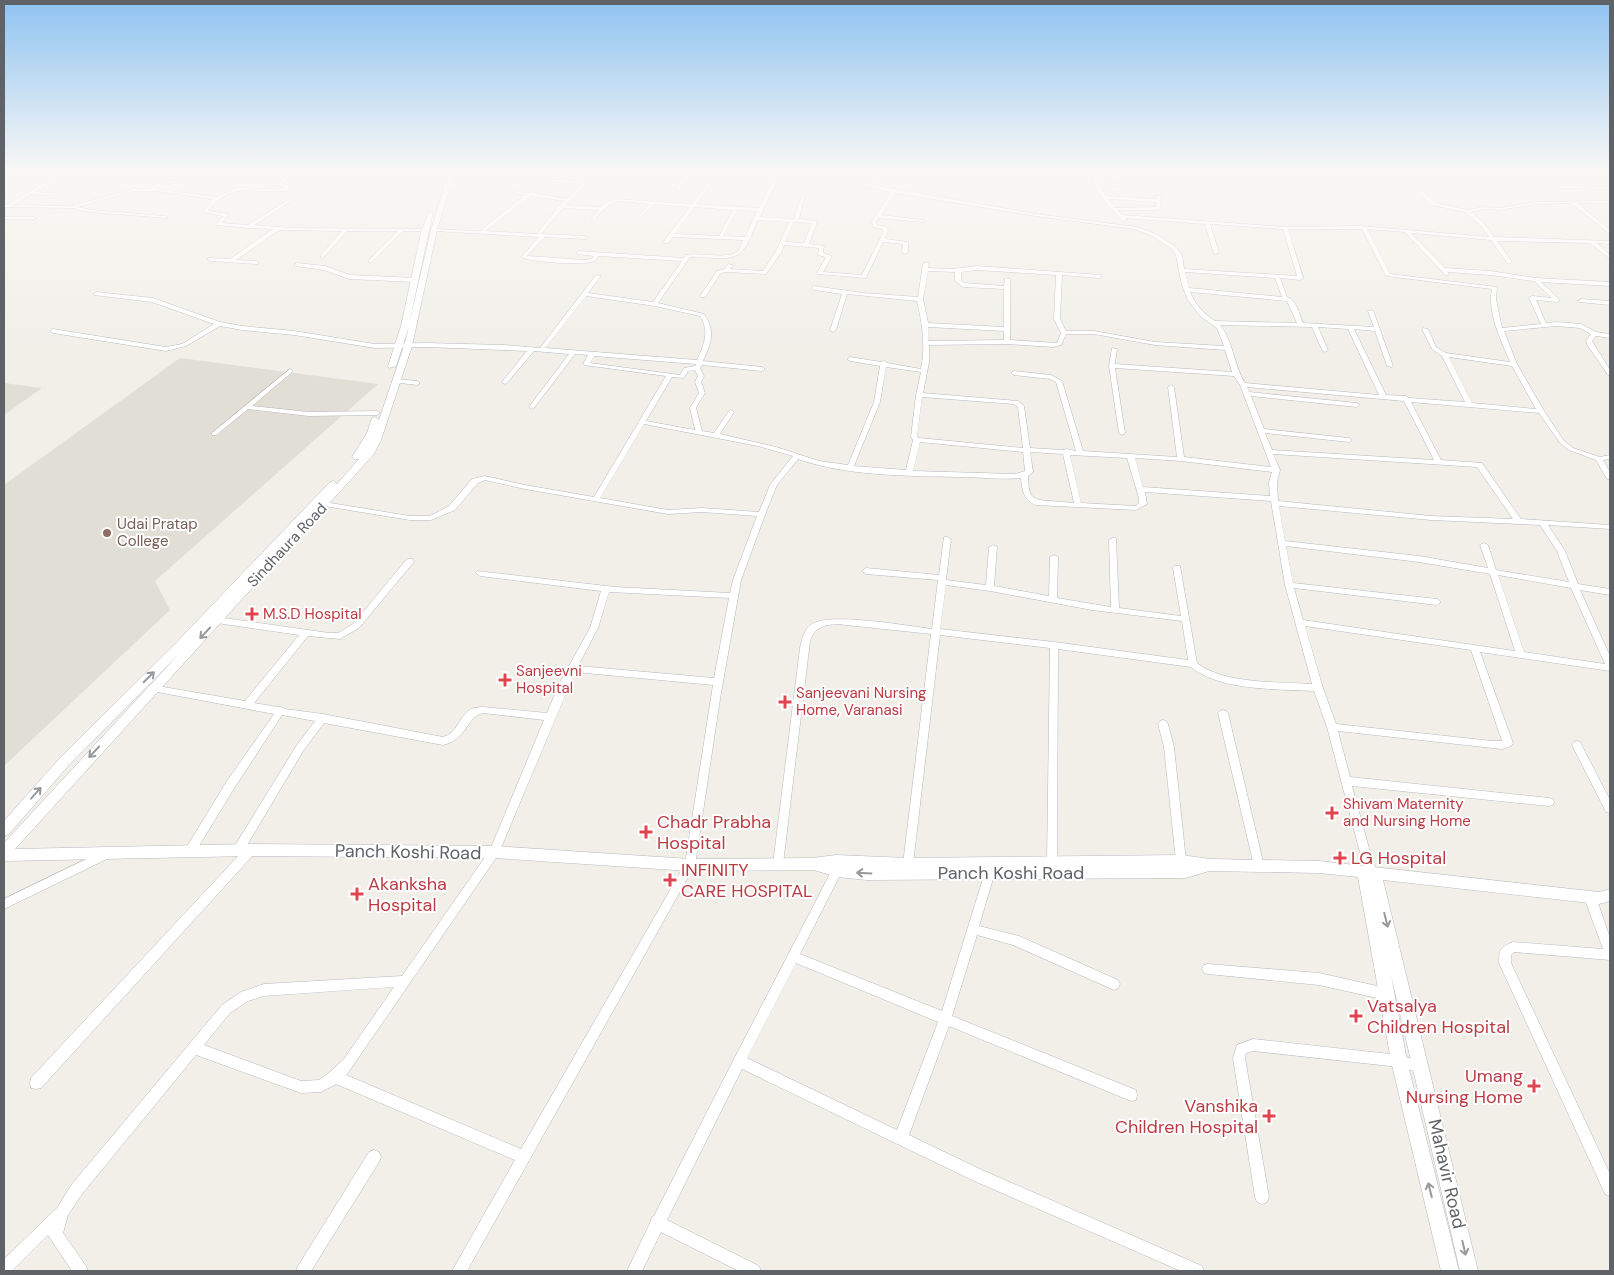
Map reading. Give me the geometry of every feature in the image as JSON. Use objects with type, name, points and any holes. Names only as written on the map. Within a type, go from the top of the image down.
[{"type":"street","points":[[231,261],[274,230]]},
{"type":"street","points":[[323,256],[345,230]]},
{"type":"street","points":[[371,261],[402,230]]},
{"type":"street","points":[[4,830],[63,763],[180,646],[361,452],[371,433],[403,346],[405,326],[415,280],[429,230]]},
{"type":"street","name":"Sindhaura Road","points":[[4,854],[152,688],[369,454],[377,440],[395,381],[429,230]]},
{"type":"street","points":[[456,230],[584,238]]},
{"type":"street","points":[[544,230],[524,257],[586,262],[593,260],[598,254]]},
{"type":"street","points":[[666,242],[675,230]]},
{"type":"street","points":[[720,238],[724,230]]},
{"type":"street","points":[[728,270],[751,230]]},
{"type":"street","points":[[703,296],[719,272],[728,270],[764,273],[789,230]]},
{"type":"street","points":[[806,245],[812,230]]},
{"type":"street","points":[[820,273],[864,277],[885,230]]},
{"type":"street","points":[[1142,230],[1154,235],[1174,248],[1179,255],[1187,290],[1197,310],[1223,334],[1236,374],[1243,385],[1276,470],[1273,482],[1275,501],[1289,585],[1318,688],[1332,727],[1369,869],[1386,994],[1399,1061],[1450,1271]]},
{"type":"street","points":[[1209,230],[1216,253]]},
{"type":"street","points":[[1182,270],[1297,279],[1301,277],[1286,230]]},
{"type":"street","points":[[1365,230],[1388,275],[1496,288],[1493,299],[1500,330],[1514,364],[1541,411],[1562,442],[1571,449],[1600,459],[1610,457]]},
{"type":"street","points":[[1399,230],[1494,239],[1610,242]]},
{"type":"street","points":[[1487,230],[1509,262]]},
{"type":"street","points":[[1406,231],[1455,282]]},
{"type":"street","points":[[672,235],[747,239]]},
{"type":"street","points":[[882,240],[906,243],[905,252]]},
{"type":"street","points":[[1592,242],[1610,257]]},
{"type":"street","points":[[783,243],[822,247],[820,254],[829,256],[820,273],[821,289]]},
{"type":"street","points":[[579,253],[684,260]]},
{"type":"street","points":[[656,304],[684,260],[691,255],[735,256]]},
{"type":"street","points":[[210,259],[256,263]]},
{"type":"street","points":[[297,264],[324,268],[349,277],[415,280]]},
{"type":"street","points":[[909,473],[917,440],[914,437],[918,395],[926,362],[925,325],[920,299],[926,267],[958,270],[978,268],[1099,276]]},
{"type":"street","points":[[958,270],[958,281],[963,285],[1008,288]]},
{"type":"street","points":[[1444,270],[1490,272],[1536,280],[1610,284]]},
{"type":"street","points":[[1059,273],[1057,319],[1064,333]]},
{"type":"street","points":[[541,350],[598,276]]},
{"type":"street","points":[[1277,277],[1285,298]]},
{"type":"street","points":[[1007,342],[1008,279]]},
{"type":"street","points":[[1536,280],[1557,300],[1532,298],[1544,325]]},
{"type":"street","points":[[814,288],[845,293],[920,299]]},
{"type":"street","points":[[1187,290],[1285,298],[1291,301],[1300,324]]},
{"type":"street","points":[[833,330],[845,293]]},
{"type":"street","points":[[96,294],[153,300],[219,324],[333,338],[375,346],[437,345],[532,349],[698,365],[762,369]]},
{"type":"street","points":[[585,294],[656,304],[702,314],[710,333],[709,342],[698,365],[701,376],[698,382],[702,393],[693,408],[699,432]]},
{"type":"street","points":[[1581,301],[1610,303]]},
{"type":"street","points":[[1371,311],[1390,366]]},
{"type":"street","points":[[1212,323],[1300,324],[1378,329]]},
{"type":"street","points":[[53,331],[156,348],[173,349],[184,345],[219,324]]},
{"type":"street","points":[[925,325],[1007,329]]},
{"type":"street","points":[[1314,325],[1325,350]]},
{"type":"street","points":[[1500,330],[1544,325],[1581,326],[1594,334],[1610,336]]},
{"type":"street","points":[[1350,327],[1382,397]]},
{"type":"street","points":[[1425,329],[1433,349],[1445,355],[1514,364]]},
{"type":"street","points":[[926,343],[1007,342],[1053,345],[1059,344],[1064,333]]},
{"type":"street","points":[[1064,333],[1088,333],[1146,342],[1227,348]]},
{"type":"street","points":[[1594,334],[1589,341],[1610,374]]},
{"type":"street","points":[[505,382],[532,349]]},
{"type":"street","points":[[1114,350],[1112,366],[1122,433]]},
{"type":"street","points":[[532,407],[572,352]]},
{"type":"street","points":[[592,354],[586,364],[670,375],[682,376],[686,369],[698,365]]},
{"type":"street","points":[[1445,355],[1469,404]]},
{"type":"street","points":[[850,359],[924,371]]},
{"type":"street","points":[[850,468],[877,402],[884,363]]},
{"type":"street","points":[[1112,366],[1236,374]]},
{"type":"street","points":[[214,434],[290,371]]},
{"type":"street","points":[[1014,373],[1051,377],[1059,381],[1080,452]]},
{"type":"street","points":[[596,499],[670,375]]},
{"type":"street","points":[[395,381],[417,383]]},
{"type":"street","points":[[1243,385],[1541,411]]},
{"type":"street","points":[[1171,387],[1181,459]]},
{"type":"street","points":[[1246,394],[1357,405]]},
{"type":"street","points":[[643,422],[699,432],[775,449],[815,462],[850,468],[909,473],[1024,475],[1029,472],[1030,467],[1021,406],[1016,402],[918,395]]},
{"type":"street","points":[[1406,398],[1438,458],[1437,462]]},
{"type":"street","points":[[247,407],[309,414],[377,413]]},
{"type":"street","points":[[716,436],[731,412]]},
{"type":"street","points":[[1261,431],[1349,440]]},
{"type":"street","points":[[917,440],[1026,450],[1181,459],[1276,470]]},
{"type":"street","points":[[1066,451],[1078,506]]},
{"type":"street","points":[[1269,452],[1479,465],[1519,522]]},
{"type":"street","points":[[1024,475],[1025,491],[1029,499],[1036,503],[1136,508],[1142,504],[1143,498],[1130,455]]},
{"type":"street","points":[[459,1271],[690,864],[718,682],[742,562],[774,485],[796,456]]},
{"type":"street","points":[[1600,459],[1610,477]]},
{"type":"street","points":[[324,504],[410,518],[431,518],[452,508],[475,482],[485,478],[525,487],[674,512],[702,510],[761,514]]},
{"type":"street","points":[[1140,488],[1431,518],[1579,523],[1610,527]]},
{"type":"street","points":[[1543,523],[1562,551],[1575,587],[1610,667]]},
{"type":"street","points":[[908,864],[947,539]]},
{"type":"street","points":[[1113,540],[1115,610]]},
{"type":"street","points":[[1282,543],[1419,559],[1610,592]]},
{"type":"street","points":[[1484,545],[1520,653]]},
{"type":"street","points":[[990,588],[993,547]]},
{"type":"street","points":[[1053,600],[1054,557]]},
{"type":"street","points":[[217,620],[340,636],[350,632],[410,561]]},
{"type":"street","points":[[1177,568],[1193,664],[1196,668],[1208,675],[1239,681],[1318,688]]},
{"type":"street","points":[[866,571],[942,580],[1115,610],[1185,619]]},
{"type":"street","points":[[480,573],[606,589],[734,596]]},
{"type":"street","points":[[1289,585],[1437,602]]},
{"type":"street","points":[[195,1048],[301,1087],[321,1086],[335,1077],[348,1063],[494,852],[550,717],[572,669],[594,628],[606,589]]},
{"type":"street","points":[[778,864],[808,632],[814,625],[837,621],[936,631],[1193,664]]},
{"type":"street","points":[[1300,622],[1610,667]]},
{"type":"street","points":[[247,705],[306,632]]},
{"type":"street","points":[[1052,863],[1054,645]]},
{"type":"street","points":[[1332,727],[1492,745],[1508,743],[1474,647]]},
{"type":"street","points":[[572,669],[718,682]]},
{"type":"street","points":[[152,688],[443,741],[450,740],[456,736],[474,712],[483,710],[550,717]]},
{"type":"street","points":[[190,852],[281,710]]},
{"type":"street","points":[[1223,712],[1258,866]]},
{"type":"street","points":[[36,1083],[244,850],[300,748],[323,718]]},
{"type":"street","points":[[1163,724],[1169,746],[1181,861]]},
{"type":"street","points":[[1578,745],[1610,809]]},
{"type":"street","points":[[1346,781],[1548,802]]},
{"type":"street","name":"Panch Koshi Road","points":[[4,854],[244,850],[494,852],[690,864],[812,864],[836,861],[908,864],[1181,861],[1210,865],[1369,869],[1603,898]]},
{"type":"street","points":[[4,904],[108,853]]},
{"type":"street","name":"Panch Koshi Road","points":[[812,864],[837,871],[867,874],[1186,872],[1210,865]]},
{"type":"street","name":"Mahavir Road","points":[[1369,869],[1422,1067],[1469,1271]]},
{"type":"street","points":[[634,1271],[657,1222],[837,871]]},
{"type":"street","points":[[901,1138],[945,1020],[990,872]]},
{"type":"street","points":[[1603,898],[1610,954],[1513,947],[1505,952],[1505,963],[1610,1189]]},
{"type":"street","points":[[973,929],[1023,944],[1114,984]]},
{"type":"street","points":[[793,956],[1131,1095]]},
{"type":"street","points":[[1208,969],[1320,979],[1386,994]]},
{"type":"street","points":[[4,1269],[62,1212],[100,1160],[226,1009],[245,996],[264,990],[404,982]]},
{"type":"street","points":[[1262,1197],[1239,1058],[1241,1049],[1253,1045],[1399,1061],[1422,1067]]},
{"type":"street","points":[[739,1061],[977,1174],[1197,1271]]},
{"type":"street","points":[[335,1077],[524,1157]]},
{"type":"street","points":[[303,1271],[374,1158]]},
{"type":"street","points":[[62,1212],[55,1234],[81,1271]]},
{"type":"street","points":[[657,1222],[754,1271]]},
{"type":"shaded area","name":"Udai Pratap College","points":[[180,358],[378,384],[155,581],[170,610],[4,766],[4,485]]},
{"type":"shaded area","points":[[4,383],[42,388],[4,415]]},
{"type":"place","name":"Udai Pratap College","points":[[107,533]]},
{"type":"place","name":"M.S.D Hospital","points":[[252,614]]},
{"type":"place","name":"Sanjeevni Hospital","points":[[505,680]]},
{"type":"place","name":"Sanjeevani Nursing Home, Varanasi","points":[[785,702]]},
{"type":"place","name":"Shivam Maternity and Nursing Home","points":[[1332,813]]},
{"type":"place","name":"Chadr Prabha Hospital","points":[[646,832]]},
{"type":"place","name":"LG Hospital","points":[[1340,858]]},
{"type":"place","name":"INFINITY CARE HOSPITAL","points":[[670,880]]},
{"type":"place","name":"Akanksha Hospital","points":[[357,894]]},
{"type":"place","name":"Vatsalya Children Hospital","points":[[1356,1016]]},
{"type":"place","name":"Umang Nursing Home","points":[[1534,1086]]},
{"type":"place","name":"Vanshika Children Hospital","points":[[1269,1116]]}]
